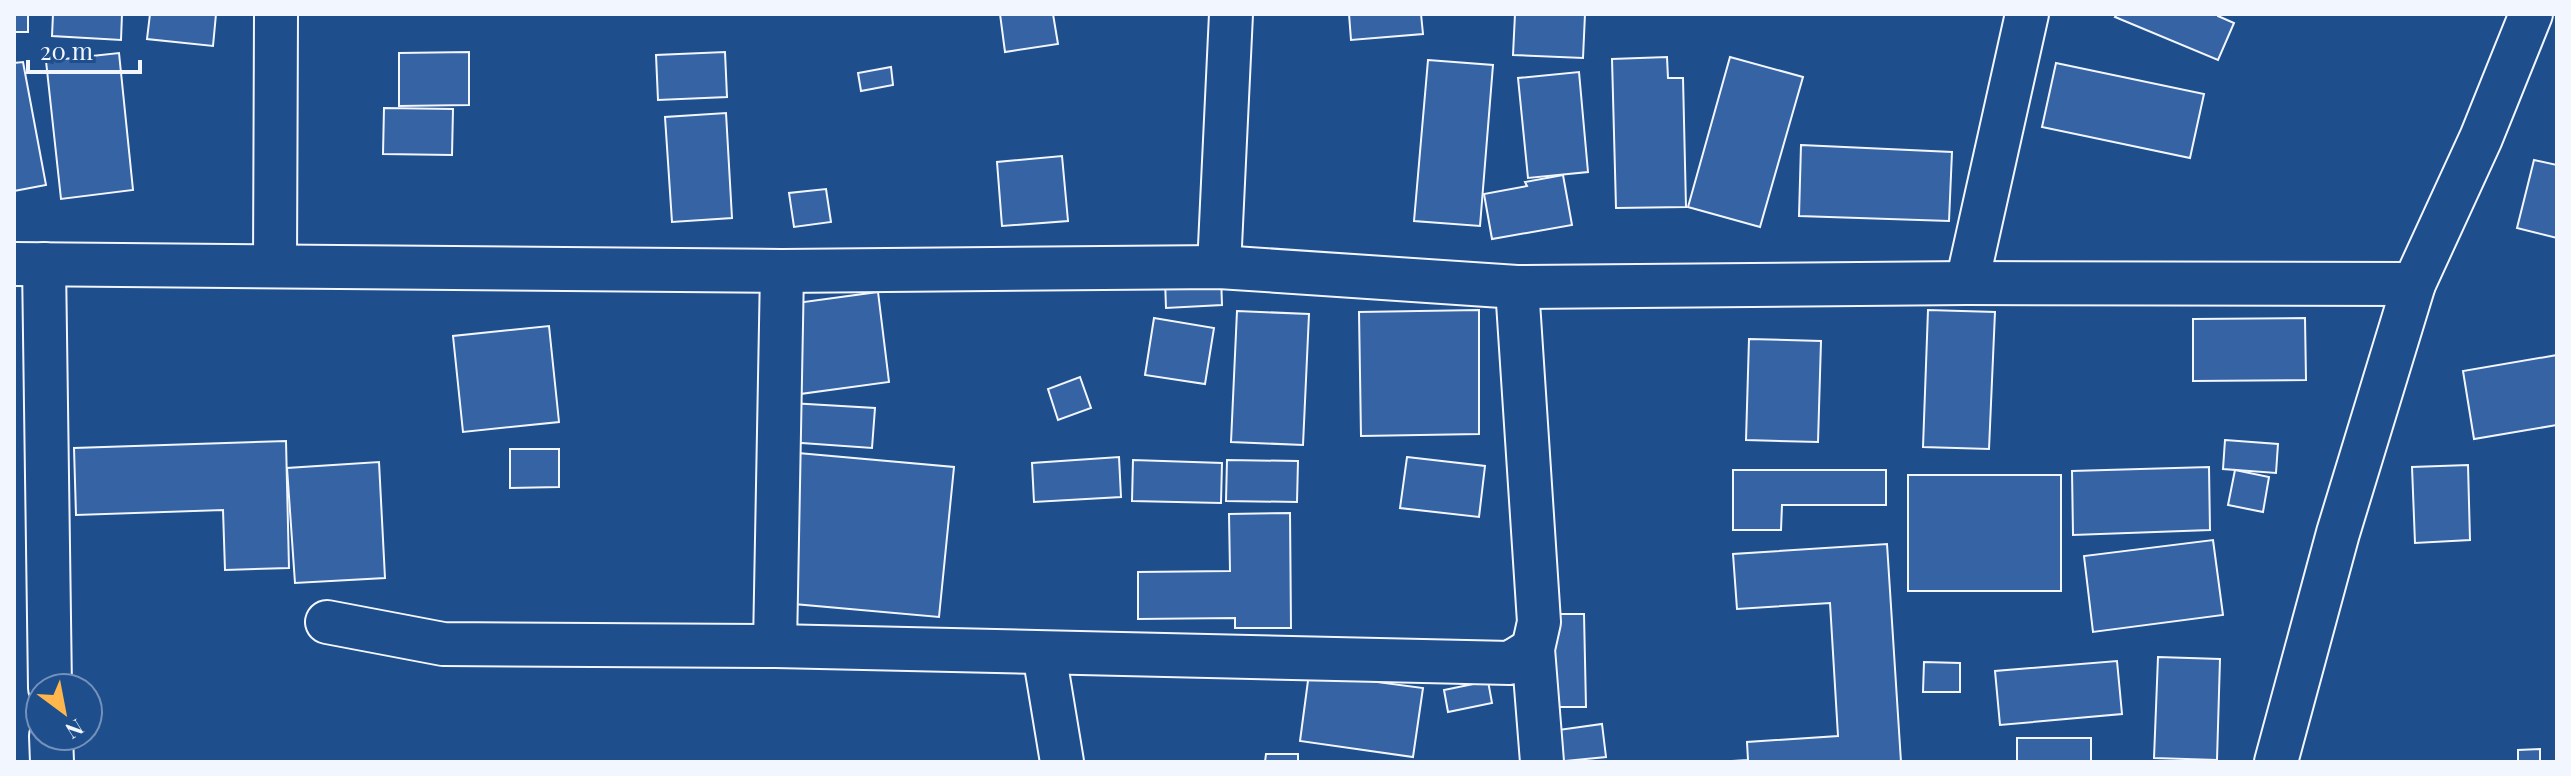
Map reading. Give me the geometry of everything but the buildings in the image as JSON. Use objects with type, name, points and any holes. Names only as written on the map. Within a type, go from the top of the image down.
[{"type":"street","points":[[275,265],[276,14]]},
{"type":"street","points":[[1219,267],[1231,14]]},
{"type":"street","points":[[1967,283],[2027,14]]},
{"type":"street","points":[[2276,762],[2338,533],[2414,284],[2481,138],[2531,14]]},
{"type":"street","points":[[49,672],[29,264],[782,271],[1219,267],[1517,287],[1967,283],[2414,284]]},
{"type":"street","points":[[775,646],[782,271]]},
{"type":"street","points":[[1517,287],[1539,622],[1533,649],[1542,762]]},
{"type":"street","points":[[327,622],[443,644],[775,646],[1510,663],[1533,649]]},
{"type":"street","points":[[1044,653],[1062,762]]}]
